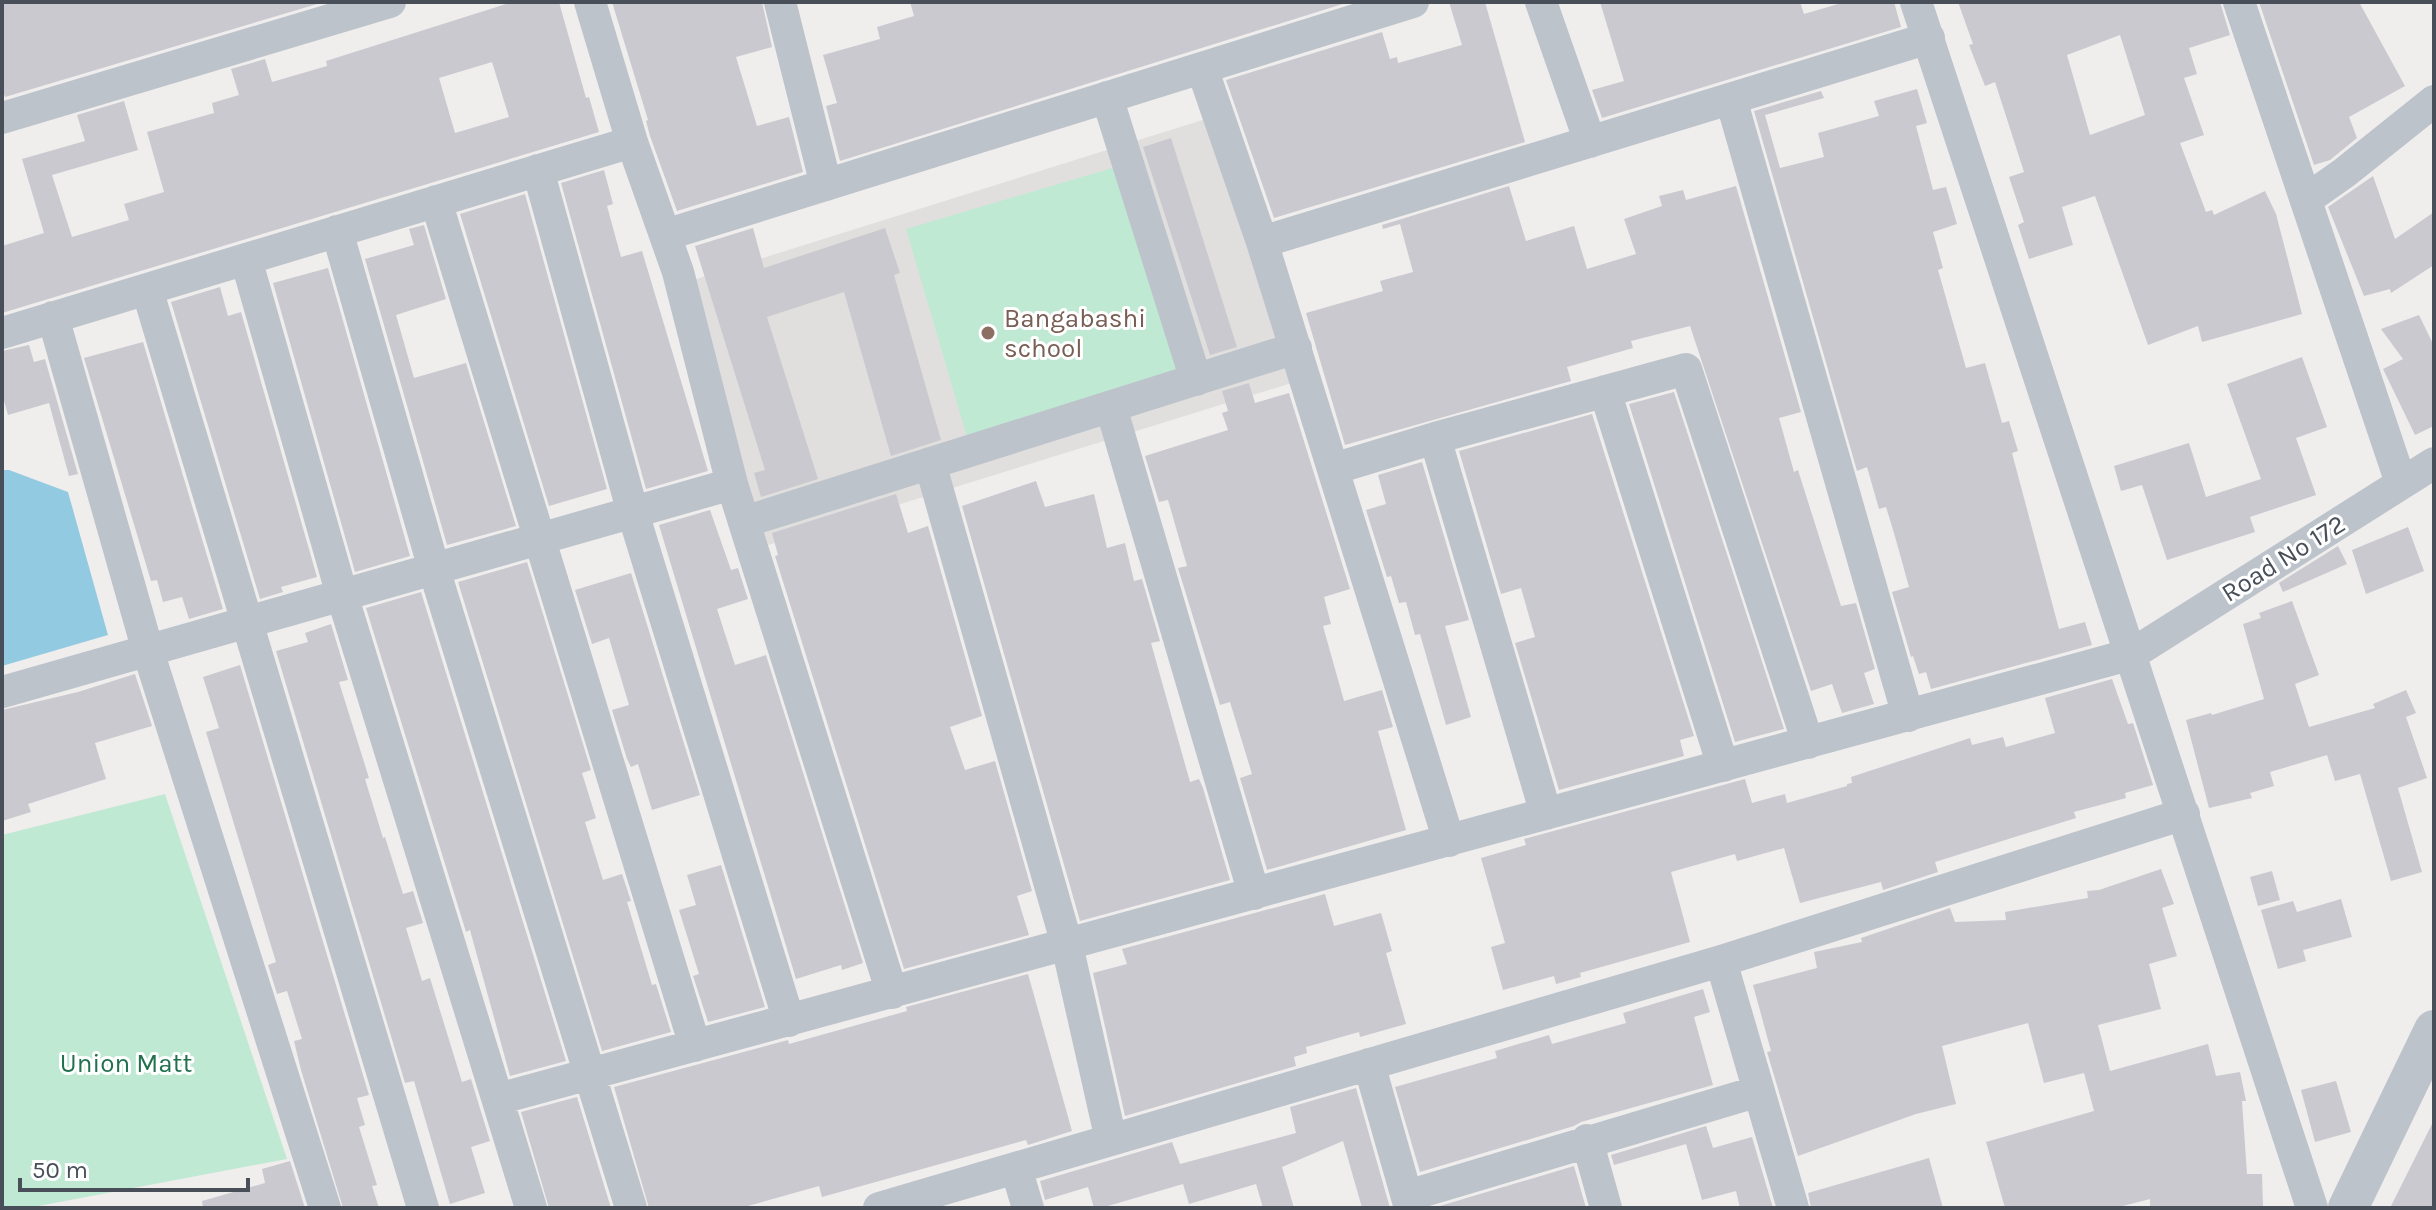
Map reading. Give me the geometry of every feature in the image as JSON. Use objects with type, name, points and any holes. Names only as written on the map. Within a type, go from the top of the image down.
[{"type":"street","points":[[2,118],[390,2]]},
{"type":"street","points":[[590,2],[632,142],[678,272],[732,484],[892,993]]},
{"type":"street","points":[[780,2],[826,185]]},
{"type":"street","points":[[665,235],[1413,2]]},
{"type":"street","points":[[1541,2],[1590,142]]},
{"type":"street","points":[[1916,2],[2312,1208]]},
{"type":"street","points":[[2239,2],[2401,483]]},
{"type":"street","points":[[1262,242],[1929,38]]},
{"type":"street","points":[[1202,68],[1296,348],[1449,841]]},
{"type":"street","points":[[1107,97],[1196,380]]},
{"type":"street","points":[[1731,99],[1908,716]]},
{"type":"street","points":[[2307,199],[2434,101]]},
{"type":"street","points":[[2,333],[632,142]]},
{"type":"street","points":[[538,170],[633,513],[789,1021]]},
{"type":"street","points":[[436,201],[695,1046]]},
{"type":"street","points":[[337,231],[434,569],[631,1208]]},
{"type":"street","points":[[246,259],[342,595],[531,1208]]},
{"type":"street","points":[[147,289],[423,1208]]},
{"type":"street","points":[[53,317],[148,651],[325,1208]]},
{"type":"street","points":[[744,522],[1296,348]]},
{"type":"street","points":[[1333,469],[1686,369],[1808,743]]},
{"type":"street","points":[[1605,391],[1723,766]]},
{"type":"street","points":[[1111,407],[1254,894]]},
{"type":"street","points":[[1435,438],[1546,814]]},
{"type":"street","points":[[930,463],[1067,945],[1111,1140]]},
{"type":"street","name":"Road No 172","points":[[498,1099],[2132,654],[2434,463]]},
{"type":"street","points":[[2,692],[732,484]]},
{"type":"street","points":[[879,1208],[1721,961],[2184,814]]},
{"type":"street","points":[[1721,961],[1793,1208]]},
{"type":"street","points":[[2348,1208],[2434,1030]]},
{"type":"street","points":[[1369,1064],[1409,1202],[1587,1140],[1759,1091]]},
{"type":"street","points":[[1587,1140],[1606,1208]]},
{"type":"street","points":[[1016,1168],[1028,1208]]},
{"type":"shaded area","name":"Bangabashi school","points":[[1209,118],[1295,382],[768,545],[680,284]]},
{"type":"green space","points":[[1119,166],[1180,375],[967,437],[906,229]]},
{"type":"green space","name":"Union Matt","points":[[165,794],[287,1159],[28,1208],[2,1208],[2,835]]},
{"type":"water","points":[[2,470],[68,492],[108,635],[2,666]]},
{"type":"building","points":[[2,2],[324,2],[5,97],[2,88]]},
{"type":"building","points":[[512,2],[559,2],[586,98],[589,97],[599,132],[2,313],[2,246],[44,233],[22,159],[85,141],[77,115],[124,101],[138,150],[52,175],[72,237],[129,220],[124,204],[164,192],[147,132],[214,113],[212,103],[239,95],[231,69],[265,59],[272,82],[327,66],[326,61]],"holes":[[[492,62],[509,117],[455,133],[439,78]]]},
{"type":"building","points":[[612,2],[762,2],[772,47],[736,57],[757,126],[789,117],[803,172],[677,211],[650,136],[648,120]]},
{"type":"building","points":[[910,2],[1349,2],[840,161],[826,106],[837,103],[823,55],[880,39],[877,27],[914,16]]},
{"type":"building","points":[[1449,2],[1485,2],[1525,142],[1274,218],[1226,80],[1382,32],[1390,59],[1397,57],[1398,63],[1462,45]]},
{"type":"building","points":[[1600,2],[1800,2],[1804,14],[1845,2],[1894,2],[1901,27],[1602,118],[1592,90],[1624,81]]},
{"type":"building","points":[[1958,2],[2220,2],[2230,35],[2189,48],[2197,74],[2184,78],[2204,135],[2180,143],[2206,212],[2212,210],[2214,215],[2265,191],[2276,214],[2302,314],[2202,342],[2198,326],[2148,345],[2095,196],[2062,207],[2073,245],[2029,259],[2018,225],[2024,222],[2009,177],[2024,172],[1995,82],[1985,86],[1969,45],[1973,44]],"holes":[[[2120,35],[2145,115],[2090,135],[2067,55]]]},
{"type":"building","points":[[2259,2],[2359,2],[2405,86],[2349,117],[2357,138],[2330,160],[2314,165]]},
{"type":"building","points":[[1917,89],[1927,123],[1916,126],[1933,190],[1946,187],[1957,224],[1933,232],[1943,268],[1938,270],[1966,368],[1985,363],[2002,423],[2009,421],[2018,451],[2012,453],[2059,629],[2085,622],[2092,645],[1931,689],[1926,672],[1919,674],[1911,657],[1892,592],[1909,587],[1894,533],[1886,507],[1879,509],[1867,467],[1857,471],[1754,111],[1821,91],[1824,98],[1765,115],[1780,168],[1824,157],[1818,133],[1879,116],[1874,101]]},
{"type":"building","points":[[1171,138],[1237,347],[1210,355],[1143,147]]},
{"type":"building","points":[[604,170],[613,204],[607,206],[621,257],[642,251],[708,471],[646,489],[561,183]]},
{"type":"building","points":[[2373,176],[2395,239],[2434,212],[2434,265],[2391,293],[2390,289],[2364,296],[2328,207]]},
{"type":"building","points":[[1509,186],[1526,241],[1574,226],[1587,269],[1636,254],[1624,219],[1662,206],[1659,196],[1683,190],[1686,200],[1736,186],[1801,412],[1779,418],[1794,472],[1798,470],[1841,606],[1856,603],[1875,669],[1864,673],[1874,704],[1842,713],[1832,684],[1811,691],[1690,326],[1631,341],[1633,348],[1567,367],[1571,381],[1345,445],[1306,313],[1383,291],[1380,281],[1413,272],[1400,224],[1383,229],[1382,225]]},
{"type":"building","points":[[525,194],[607,489],[549,506],[460,214]]},
{"type":"building","points":[[424,225],[446,299],[396,315],[414,378],[466,363],[516,526],[447,545],[365,259],[414,245],[409,229]]},
{"type":"building","points":[[753,228],[764,268],[885,228],[900,273],[894,275],[941,440],[891,456],[844,292],[767,317],[818,479],[761,497],[754,473],[765,470],[695,246]]},
{"type":"building","points":[[328,268],[410,556],[355,572],[273,283]]},
{"type":"building","points":[[220,287],[228,316],[241,312],[317,577],[281,587],[283,592],[260,599],[171,302]]},
{"type":"building","points":[[2419,315],[2434,346],[2434,426],[2415,435],[2383,369],[2403,359],[2381,329]]},
{"type":"building","points":[[143,342],[223,609],[189,619],[182,597],[163,602],[157,580],[151,581],[84,358]]},
{"type":"building","points":[[29,345],[34,362],[45,359],[78,474],[69,476],[49,403],[8,415],[2,394],[2,351]]},
{"type":"building","points":[[2302,357],[2327,427],[2296,438],[2316,495],[2250,517],[2255,532],[2167,560],[2142,485],[2121,491],[2114,466],[2189,443],[2206,497],[2261,479],[2227,384]]},
{"type":"building","points":[[1249,383],[1255,403],[1289,393],[1350,589],[1324,597],[1331,624],[1323,626],[1344,701],[1382,690],[1393,727],[1378,731],[1406,830],[1267,870],[1240,778],[1252,774],[1230,702],[1220,705],[1178,568],[1187,566],[1168,500],[1159,502],[1145,456],[1228,430],[1222,413],[1228,411],[1222,391]]},
{"type":"building","points":[[1674,392],[1784,729],[1735,742],[1629,404]]},
{"type":"building","points":[[1592,414],[1694,736],[1680,740],[1684,756],[1559,790],[1515,643],[1535,637],[1521,588],[1501,594],[1459,451]]},
{"type":"building","points":[[1422,462],[1469,620],[1445,626],[1471,717],[1446,725],[1420,634],[1415,635],[1406,602],[1399,603],[1391,576],[1387,577],[1366,510],[1386,504],[1378,475]]},
{"type":"building","points":[[1036,481],[1045,507],[1094,494],[1107,548],[1125,543],[1134,581],[1142,579],[1160,641],[1151,643],[1190,782],[1199,779],[1203,788],[1230,880],[1080,921],[962,506]]},
{"type":"building","points":[[896,494],[908,533],[928,526],[982,716],[950,727],[965,770],[995,761],[1032,891],[1017,896],[1029,935],[904,969],[775,556],[778,555],[772,533]]},
{"type":"building","points":[[710,510],[731,570],[738,568],[748,599],[717,609],[735,665],[766,655],[863,963],[842,970],[841,965],[796,979],[659,525]]},
{"type":"building","points":[[2408,527],[2424,571],[2366,594],[2352,550]]},
{"type":"building","points":[[2338,546],[2347,564],[2283,592],[2279,583]]},
{"type":"building","points":[[527,562],[591,770],[582,773],[596,818],[585,822],[603,880],[622,874],[631,901],[627,902],[652,985],[656,984],[671,1032],[602,1051],[458,582]]},
{"type":"building","points":[[631,573],[700,795],[652,810],[638,764],[631,767],[627,759],[612,710],[629,705],[609,638],[592,644],[575,590]]},
{"type":"building","points":[[421,592],[566,1061],[510,1076],[470,930],[466,932],[366,608]]},
{"type":"building","points":[[2292,601],[2319,675],[2295,684],[2309,727],[2375,708],[2373,704],[2406,690],[2416,713],[2406,717],[2427,778],[2398,788],[2422,872],[2391,881],[2360,774],[2335,781],[2327,755],[2270,772],[2274,786],[2250,793],[2252,798],[2209,808],[2186,720],[2264,699],[2243,624],[2261,618],[2259,613]]},
{"type":"building","points":[[331,624],[348,680],[339,682],[369,778],[365,779],[383,838],[403,894],[413,891],[423,923],[406,928],[422,981],[430,978],[462,1082],[471,1079],[490,1141],[471,1147],[485,1193],[450,1204],[414,1081],[405,1083],[276,651],[308,642],[305,633]]},
{"type":"building","points":[[240,665],[369,1095],[357,1098],[365,1125],[359,1127],[377,1185],[372,1186],[379,1208],[343,1208],[301,1070],[294,1041],[302,1039],[287,991],[277,994],[268,965],[276,962],[206,732],[219,728],[203,677]]},
{"type":"building","points":[[135,674],[152,726],[95,743],[106,779],[28,804],[31,812],[2,821],[2,710],[78,692]]},
{"type":"building","points":[[2112,679],[2128,724],[2133,723],[2153,785],[2125,793],[2126,798],[2074,812],[2076,818],[1935,862],[1938,872],[1883,890],[1881,882],[1800,903],[1784,848],[1737,861],[1735,854],[1671,872],[1690,942],[1580,973],[1581,977],[1556,984],[1554,976],[1503,990],[1491,947],[1505,943],[1481,858],[1526,845],[1524,839],[1745,779],[1752,803],[1785,794],[1787,803],[1847,786],[1852,783],[1851,777],[1970,738],[1972,745],[2003,737],[2006,747],[2055,733],[2045,698]]},
{"type":"building","points":[[721,865],[765,1007],[708,1022],[693,976],[699,974],[679,910],[696,905],[687,875]]},
{"type":"building","points":[[2161,869],[2174,904],[2162,908],[2177,956],[2149,964],[2161,1009],[2098,1025],[2110,1071],[2208,1044],[2216,1076],[2240,1072],[2246,1101],[2242,1101],[2247,1174],[2262,1174],[2263,1208],[2150,1208],[2150,1199],[2115,1208],[2005,1208],[1986,1142],[2094,1111],[2084,1073],[2044,1083],[2028,1023],[1942,1046],[1956,1104],[1916,1114],[1798,1156],[1767,1052],[1771,1051],[1753,985],[1817,968],[1814,952],[1862,942],[1861,938],[1950,908],[1955,922],[2006,920],[2005,912],[2088,898],[2087,891],[2099,890]]},
{"type":"building","points":[[2272,871],[2280,900],[2258,906],[2250,877]]},
{"type":"building","points":[[1325,894],[1334,926],[1381,913],[1392,951],[1386,953],[1406,1024],[1360,1037],[1359,1032],[1306,1047],[1307,1053],[1294,1057],[1296,1066],[1125,1116],[1093,973],[1127,964],[1122,949]]},
{"type":"building","points":[[2341,899],[2352,937],[2303,950],[2306,961],[2278,969],[2261,910],[2293,901],[2297,912]]},
{"type":"building","points":[[1028,974],[1072,1131],[1028,1145],[1026,1140],[822,1197],[819,1186],[741,1208],[649,1208],[614,1087],[788,1040],[789,1044],[907,1011],[906,1007]]},
{"type":"building","points":[[1703,989],[1710,1012],[1694,1017],[1713,1085],[1420,1172],[1395,1087],[1497,1058],[1495,1051],[1549,1035],[1552,1044],[1626,1023],[1623,1013]]},
{"type":"building","points":[[2336,1081],[2351,1132],[2315,1142],[2301,1090]]},
{"type":"building","points":[[1356,1088],[1390,1208],[1362,1208],[1343,1141],[1282,1167],[1294,1208],[1263,1208],[1256,1184],[1189,1204],[1183,1184],[1101,1208],[1094,1208],[1088,1187],[1045,1200],[1040,1181],[1172,1142],[1180,1164],[1296,1133],[1290,1107]]},
{"type":"building","points":[[577,1097],[611,1208],[549,1208],[521,1112]]},
{"type":"building","points":[[2434,1120],[2434,1208],[2390,1208]]},
{"type":"building","points":[[1706,1126],[1713,1148],[1752,1137],[1773,1208],[1740,1208],[1736,1191],[1702,1200],[1686,1144],[1614,1165],[1611,1155]]},
{"type":"building","points":[[1929,1158],[1943,1208],[1811,1208],[1808,1193]]},
{"type":"building","points":[[290,1161],[305,1208],[203,1208],[202,1201],[265,1183],[262,1169]]},
{"type":"building","points":[[1574,1166],[1586,1208],[1433,1208]]},
{"type":"place","name":"Bangabashi school","points":[[988,333]]}]
